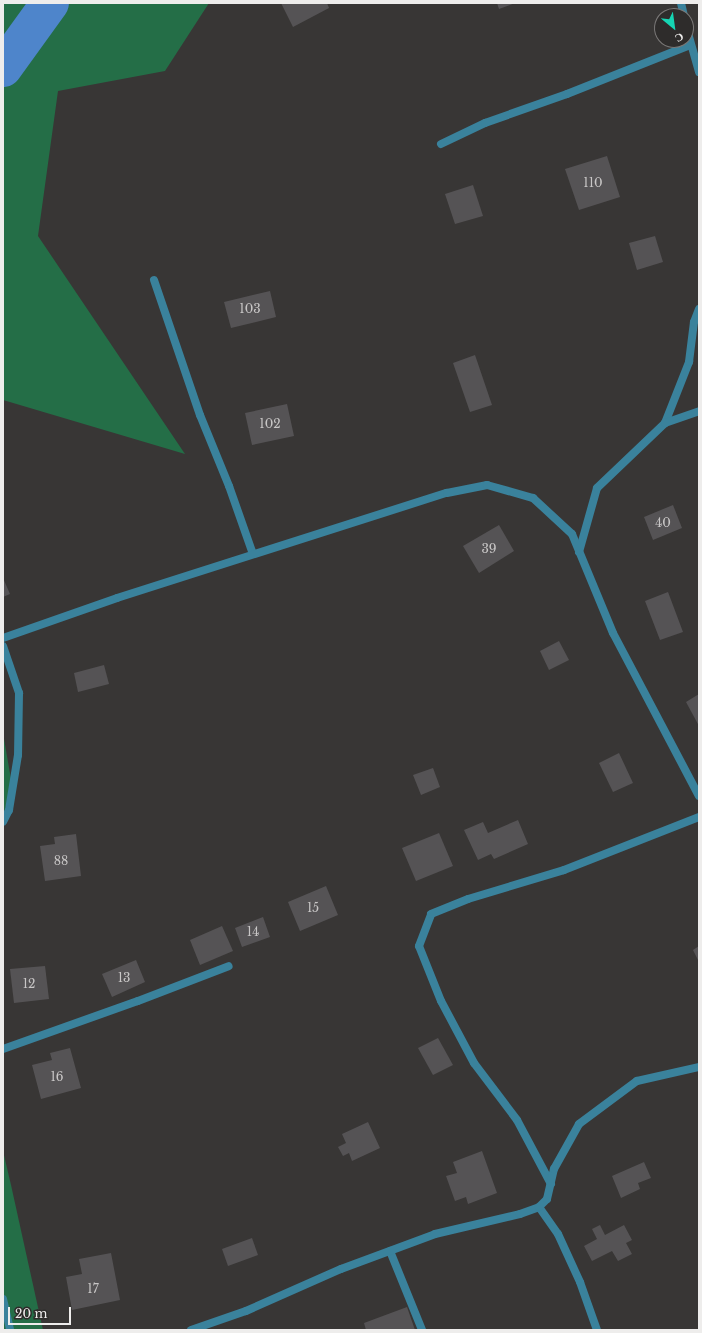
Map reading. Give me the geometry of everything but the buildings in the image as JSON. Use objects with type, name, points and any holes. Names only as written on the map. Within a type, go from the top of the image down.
[{"type":"street","points":[[441,144],[485,123],[567,94],[682,48]]},
{"type":"street","points":[[691,48],[699,72]]},
{"type":"street","points":[[154,280],[200,415],[230,486],[253,554]]},
{"type":"street","points":[[665,423],[689,362],[694,322],[699,309]]},
{"type":"street","points":[[579,552],[597,488],[665,423],[699,411]]},
{"type":"street","points":[[3,638],[116,598],[253,554],[446,493],[487,485],[533,498],[572,534],[613,633],[699,796]]},
{"type":"street","points":[[3,646],[19,693],[18,755],[9,810],[3,822]]},
{"type":"street","points":[[551,1184],[517,1120],[474,1063],[441,1001],[419,946],[431,914],[468,899],[564,870],[699,817]]},
{"type":"street","points":[[3,1049],[138,1001],[229,966]]},
{"type":"street","points":[[191,1330],[246,1311],[341,1269],[435,1234],[520,1214],[539,1207],[547,1199],[554,1169],[579,1124],[637,1081],[699,1067]]},
{"type":"street","points":[[539,1207],[558,1234],[580,1282],[597,1330]]},
{"type":"street","points":[[390,1251],[422,1330]]},
{"type":"street","points":[[3,1299],[10,1330]]},
{"type":"green space","points":[[3,3],[209,3],[165,71],[58,91],[38,236],[185,454],[3,400]]},
{"type":"green space","points":[[3,733],[12,785],[3,816]]},
{"type":"green space","points":[[3,1151],[11,1185],[43,1330],[3,1330]]},
{"type":"waterway","points":[[3,68],[50,3]]}]
